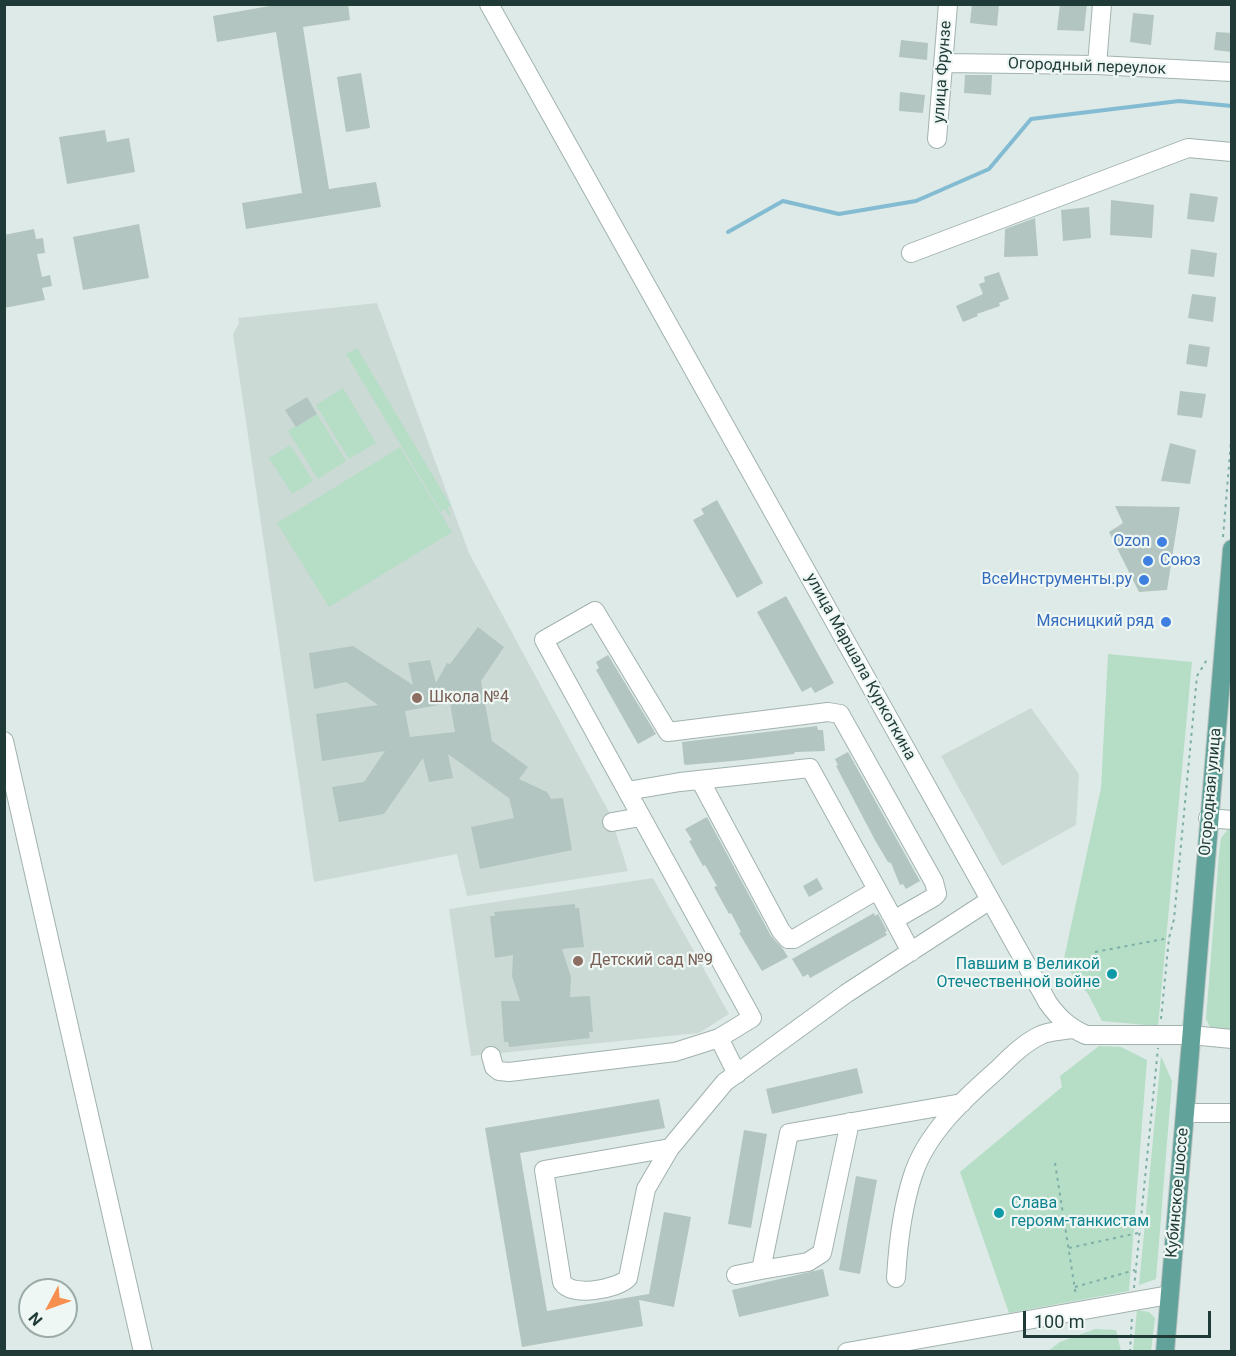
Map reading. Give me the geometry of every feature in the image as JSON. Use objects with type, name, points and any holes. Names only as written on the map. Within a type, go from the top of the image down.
[{"type":"main road","name":"Огородная улица","points":[[1191,1035],[1227,548]]},
{"type":"main road","name":"Кубинское шоссе","points":[[1165,1352],[1191,1035]]},
{"type":"street","name":"улица Маршала Куркоткина","points":[[489,4],[1048,1003],[1060,1020],[1072,1029]]},
{"type":"street","name":"улица Фрунзе","points":[[938,139],[948,4]]},
{"type":"street","points":[[1097,65],[1102,4]]},
{"type":"street","name":"Огородный переулок","points":[[943,63],[1097,65],[1232,72]]},
{"type":"street","points":[[911,253],[1188,148],[1232,152]]},
{"type":"street","points":[[491,1056],[494,1067],[499,1071],[509,1072],[675,1052],[719,1038],[752,1018],[544,640],[595,611],[668,732],[828,712],[840,714],[934,882],[937,894],[934,897],[894,920]]},
{"type":"street","points":[[4,741],[143,1352]]},
{"type":"street","points":[[627,791],[700,780],[810,768],[911,952]]},
{"type":"street","points":[[700,780],[781,931],[788,939],[794,939],[877,890]]},
{"type":"street","points":[[612,822],[641,817]]},
{"type":"street","points":[[1208,818],[1232,820]]},
{"type":"street","points":[[670,1148],[544,1170],[562,1282],[565,1287],[580,1292],[622,1284],[628,1278],[646,1189],[670,1148],[725,1082],[847,993],[990,900]]},
{"type":"street","points":[[896,1278],[902,1223],[913,1174],[923,1153],[936,1132],[962,1103],[1025,1044],[1042,1034],[1072,1029],[1086,1035],[1191,1035],[1232,1039]]},
{"type":"street","points":[[719,1038],[737,1074]]},
{"type":"street","points":[[761,1270],[789,1133],[962,1103]]},
{"type":"street","points":[[1185,1113],[1232,1113]]},
{"type":"street","points":[[736,1275],[808,1262],[822,1253],[850,1122]]},
{"type":"street","points":[[847,1352],[1169,1295]]},
{"type":"path","points":[[1227,548],[1232,429]]},
{"type":"path","points":[[1131,1352],[1132,1302],[1138,1233],[1169,938],[1174,919],[1197,676],[1208,658]]},
{"type":"path","points":[[1095,952],[1169,938]]},
{"type":"path","points":[[1054,1162],[1077,1311]]},
{"type":"path","points":[[1069,1248],[1138,1233]]},
{"type":"path","points":[[1075,1287],[1135,1270]]},
{"type":"shaded area","name":"Школа №4","points":[[377,303],[469,553],[610,814],[628,871],[467,896],[457,854],[314,882],[233,334],[239,323],[238,318]]},
{"type":"shaded area","points":[[1031,708],[1079,774],[1076,825],[1002,866],[941,756]]},
{"type":"shaded area","name":"Детский сад №9","points":[[653,878],[729,1014],[699,1033],[471,1056],[449,909]]},
{"type":"green space","points":[[357,348],[451,506],[447,508],[451,515],[449,516],[445,509],[441,512],[346,354]]},
{"type":"green space","points":[[343,388],[376,443],[349,459],[316,405]]},
{"type":"green space","points":[[317,414],[346,461],[318,479],[288,431]]},
{"type":"green space","points":[[290,445],[313,481],[292,494],[269,458]]},
{"type":"green space","points":[[400,447],[452,532],[329,607],[277,523]]},
{"type":"green space","points":[[1108,654],[1192,662],[1158,1026],[1102,1021],[1088,994],[1063,963],[1101,788]]},
{"type":"green space","points":[[1230,827],[1231,1029],[1217,1031],[1210,1027],[1206,1019],[1221,838]]},
{"type":"green space","points":[[1099,1046],[1121,1047],[1147,1060],[1129,1291],[1009,1313],[960,1172],[1062,1087],[1060,1076]]},
{"type":"green space","points":[[1161,1056],[1172,1081],[1156,1279],[1139,1285]]},
{"type":"green space","points":[[1137,1310],[1149,1312],[1155,1318],[1151,1351],[1133,1351]]},
{"type":"green space","points":[[1095,1329],[1116,1330],[1121,1351],[1048,1351],[1060,1342]]},
{"type":"building","points":[[281,4],[348,4],[350,20],[303,27],[317,116],[329,189],[376,182],[381,207],[246,229],[242,203],[302,193],[276,32],[217,42],[213,16]]},
{"type":"building","points":[[972,4],[999,4],[997,26],[970,23]]},
{"type":"building","points":[[1060,4],[1087,4],[1084,31],[1057,30]]},
{"type":"building","points":[[1133,13],[1154,15],[1151,45],[1130,42]]},
{"type":"building","points":[[1216,32],[1232,33],[1232,52],[1214,50]]},
{"type":"building","points":[[901,40],[928,43],[927,60],[899,57]]},
{"type":"building","points":[[361,73],[370,128],[346,132],[337,77]]},
{"type":"building","points":[[965,75],[992,75],[991,95],[964,93]]},
{"type":"building","points":[[900,92],[925,95],[923,113],[899,111]]},
{"type":"building","points":[[105,130],[107,142],[129,138],[135,172],[67,184],[59,137]]},
{"type":"building","points":[[1190,193],[1218,197],[1214,222],[1187,219]]},
{"type":"building","points":[[1111,200],[1154,205],[1152,238],[1110,235]]},
{"type":"building","points":[[1089,207],[1091,238],[1063,241],[1061,210]]},
{"type":"building","points":[[1035,218],[1038,256],[1004,257],[1005,229]]},
{"type":"building","points":[[139,224],[149,278],[83,290],[73,237]]},
{"type":"building","points":[[34,229],[36,239],[43,238],[45,253],[37,254],[42,277],[50,275],[52,286],[42,288],[45,300],[4,308],[4,235]]},
{"type":"building","points":[[1191,249],[1217,253],[1214,277],[1188,274]]},
{"type":"building","points":[[999,272],[1009,299],[999,303],[1000,306],[963,322],[956,306],[983,294],[979,284],[985,282],[984,277]]},
{"type":"building","points":[[1192,294],[1216,297],[1213,322],[1188,318]]},
{"type":"building","points":[[1189,344],[1210,347],[1207,367],[1186,364]]},
{"type":"building","points":[[1180,391],[1206,394],[1202,418],[1177,415]]},
{"type":"building","points":[[307,397],[317,414],[296,427],[285,410]]},
{"type":"building","points":[[1170,443],[1196,450],[1190,484],[1161,481]]},
{"type":"building","points":[[717,500],[763,583],[737,598],[693,520],[704,514],[701,509]]},
{"type":"building","name":"Союз","points":[[1115,506],[1180,507],[1167,590],[1139,592],[1109,532],[1123,523]]},
{"type":"building","points":[[786,596],[834,683],[815,693],[811,687],[802,692],[757,612]]},
{"type":"building","points":[[478,627],[504,647],[481,681],[492,741],[528,767],[519,779],[547,792],[551,799],[563,798],[572,850],[480,869],[471,827],[514,818],[509,798],[448,754],[453,778],[429,782],[423,758],[384,814],[339,822],[332,787],[364,782],[385,751],[322,761],[316,714],[378,705],[346,682],[314,689],[309,653],[353,646],[413,685],[408,663],[430,660],[436,683],[447,663],[450,664]],"holes":[[[450,703],[455,732],[410,737],[405,711]]]},
{"type":"building","points":[[608,655],[656,734],[638,744],[596,670],[599,668],[596,662]]},
{"type":"building","points":[[817,726],[818,730],[823,730],[825,751],[795,752],[794,754],[733,761],[685,765],[684,763],[682,742]]},
{"type":"building","points":[[848,752],[920,881],[906,889],[903,884],[900,885],[891,863],[888,862],[876,842],[836,766],[838,765],[835,759]]},
{"type":"building","points":[[707,817],[771,936],[788,957],[762,971],[739,933],[741,932],[731,913],[729,914],[714,887],[717,886],[689,841],[692,840],[685,829]]},
{"type":"building","points":[[817,878],[823,889],[809,897],[803,886]]},
{"type":"building","points":[[575,904],[575,908],[579,908],[584,947],[562,949],[571,977],[570,997],[590,996],[593,1032],[589,1032],[590,1038],[509,1047],[508,1042],[504,1042],[501,1001],[520,1001],[512,976],[513,955],[495,958],[490,916],[495,916],[494,912]]},
{"type":"building","points":[[874,913],[875,916],[878,914],[887,935],[810,978],[808,974],[803,977],[792,959]]},
{"type":"building","points":[[857,1068],[863,1093],[772,1114],[766,1089]]},
{"type":"building","points":[[659,1099],[665,1128],[520,1153],[547,1311],[649,1294],[664,1212],[691,1217],[674,1307],[639,1300],[643,1326],[522,1347],[485,1128]]},
{"type":"building","points":[[744,1130],[767,1134],[751,1228],[728,1224]]},
{"type":"building","points":[[856,1176],[877,1180],[860,1274],[839,1270]]},
{"type":"building","points":[[823,1269],[829,1296],[739,1317],[732,1290]]},
{"type":"waterway","points":[[728,232],[783,201],[839,214],[916,201],[989,169],[1031,119],[1179,101],[1232,106]]},
{"type":"place","name":"Ozon","points":[[1162,542]]},
{"type":"place","name":"Союз","points":[[1148,561]]},
{"type":"place","name":"ВсеИнструменты.ру","points":[[1144,580]]},
{"type":"place","name":"Мясницкий ряд","points":[[1166,622]]},
{"type":"place","name":"Школа №4","points":[[417,698]]},
{"type":"place","name":"Детский сад №9","points":[[578,961]]},
{"type":"place","name":"Павшим в Великой Отечественной войне","points":[[1112,974]]},
{"type":"place","name":"Слава героям-танкистам","points":[[999,1213]]}]
